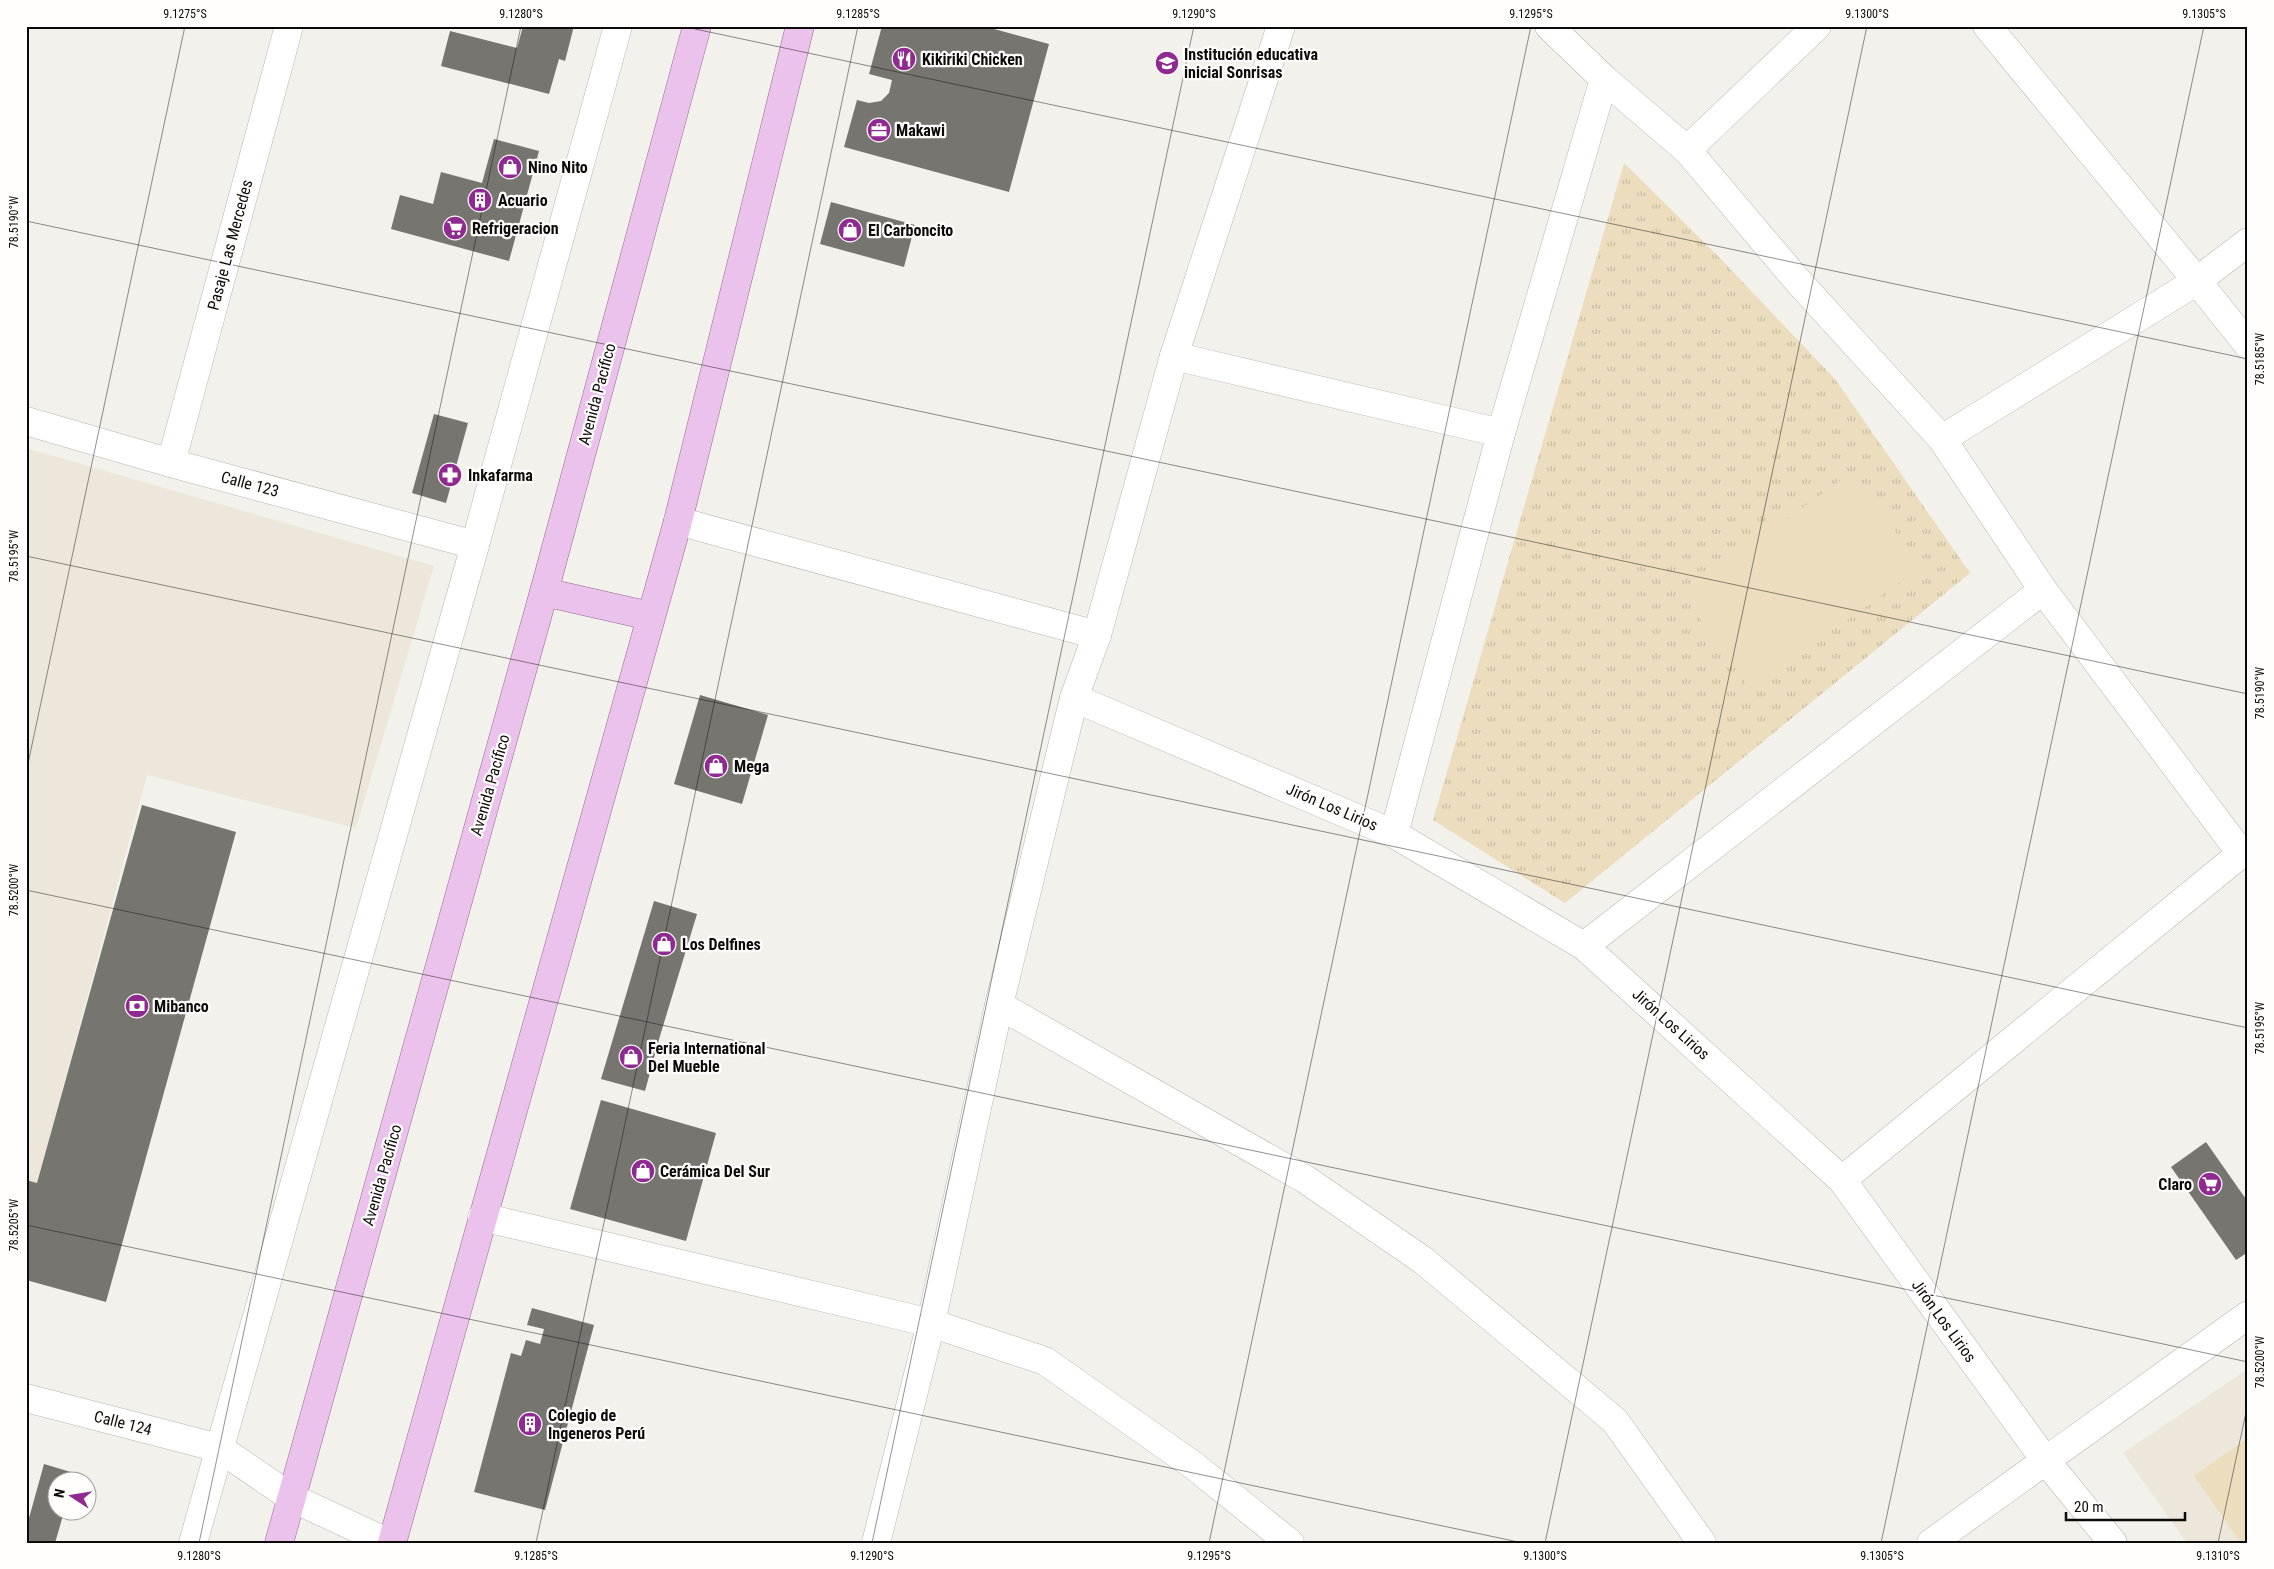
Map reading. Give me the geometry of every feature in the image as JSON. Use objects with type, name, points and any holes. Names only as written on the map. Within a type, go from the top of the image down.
[{"type":"main road","name":"Avenida Pacífico","points":[[279,1543],[544,592],[697,26]]},
{"type":"main road","points":[[390,1543],[678,521],[800,26]]},
{"type":"main road","points":[[544,592],[650,616]]},
{"type":"street","name":"Pasaje Las Mercedes","points":[[171,463],[289,26]]},
{"type":"street","points":[[193,1543],[475,545],[618,26]]},
{"type":"street","points":[[876,1543],[931,1323],[999,1005],[1074,698],[1097,635],[1174,356],[1281,26]]},
{"type":"street","points":[[1549,26],[1604,79],[1687,150],[1797,280],[1942,440],[2043,590],[2244,851],[1842,1180]]},
{"type":"street","points":[[1687,150],[1817,26]]},
{"type":"street","points":[[1987,26],[2198,281],[2248,345]]},
{"type":"street","points":[[1394,834],[1501,433],[1604,79]]},
{"type":"street","points":[[1942,440],[2198,281],[2248,242]]},
{"type":"street","points":[[1174,356],[1501,433]]},
{"type":"street","name":"Calle 123","points":[[26,421],[171,463],[475,545]]},
{"type":"street","points":[[678,521],[1097,635]]},
{"type":"street","points":[[1584,946],[2043,590]]},
{"type":"street","name":"Jirón Los Lirios","points":[[1074,698],[1394,834],[1584,946],[1842,1180],[2045,1460],[2113,1543]]},
{"type":"street","points":[[999,1005],[1305,1179],[1424,1261],[1615,1421],[1702,1543]]},
{"type":"street","points":[[482,1217],[931,1323],[1045,1361],[1193,1464],[1290,1543]]},
{"type":"street","points":[[1931,1543],[2248,1315]]},
{"type":"street","name":"Calle 124","points":[[26,1398],[219,1448],[292,1498]]},
{"type":"street","points":[[292,1498],[390,1543]]},
{"type":"shaded area","points":[[26,448],[434,566],[356,828],[147,775],[37,1183],[26,1180]]},
{"type":"shaded area","points":[[2248,1369],[2248,1543],[2187,1543],[2123,1453]]},
{"type":"green space","points":[[1624,163],[1716,254],[1835,379],[1970,573],[1565,903],[1433,820]]},
{"type":"green space","points":[[1854,471],[1920,568],[1750,689],[1682,593]]},
{"type":"green space","points":[[2248,1438],[2248,1543],[2241,1543],[2194,1476]]},
{"type":"building","points":[[523,26],[574,26],[565,61],[559,59],[549,94],[441,66],[450,31],[517,48]]},
{"type":"building","points":[[882,26],[983,26],[1049,44],[1009,192],[844,147],[857,100],[869,103],[881,101],[889,93],[892,80],[869,74]]},
{"type":"building","points":[[494,139],[539,151],[509,261],[391,229],[400,195],[433,204],[441,172],[482,183]]},
{"type":"building","points":[[831,202],[915,225],[904,267],[820,244]]},
{"type":"building","points":[[434,414],[468,423],[446,503],[412,493]]},
{"type":"building","name":"Mega","points":[[700,695],[768,715],[742,804],[674,784]]},
{"type":"building","name":"Mibanco","points":[[142,805],[236,832],[106,1302],[26,1280],[26,1180],[37,1183]]},
{"type":"building","points":[[654,901],[697,914],[645,1091],[601,1079]]},
{"type":"building","name":"Cerámica Del Sur","points":[[601,1100],[716,1133],[686,1241],[570,1209]]},
{"type":"building","name":"Claro","points":[[2206,1142],[2248,1202],[2248,1252],[2236,1260],[2171,1167]]},
{"type":"building","name":"Colegio de Ingeneros Perú","points":[[532,1308],[594,1325],[545,1510],[474,1492],[511,1353],[521,1356],[526,1340],[540,1344],[544,1329],[527,1325]]},
{"type":"building","points":[[44,1464],[71,1472],[48,1472],[48,1522],[61,1522],[55,1543],[26,1543],[26,1529]]},
{"type":"place","name":"Kikiriki Chicken","points":[[904,59]]},
{"type":"place","name":"Institución educativa inicial Sonrisas","points":[[1167,63]]},
{"type":"place","name":"Makawi","points":[[879,130]]},
{"type":"place","name":"Nino Nito","points":[[510,167]]},
{"type":"place","name":"Acuario","points":[[480,200]]},
{"type":"place","name":"Refrigeracion","points":[[455,228]]},
{"type":"place","name":"El Carboncito","points":[[850,230]]},
{"type":"place","name":"Inkafarma","points":[[450,475]]},
{"type":"place","name":"Mega","points":[[716,766]]},
{"type":"place","name":"Los Delfines","points":[[664,944]]},
{"type":"place","name":"Mibanco","points":[[137,1006]]},
{"type":"place","name":"Feria International Del Mueble","points":[[631,1057]]},
{"type":"place","name":"Cerámica Del Sur","points":[[643,1171]]},
{"type":"place","name":"Claro","points":[[2210,1184]]},
{"type":"place","name":"Colegio de Ingeneros Perú","points":[[530,1424]]}]
